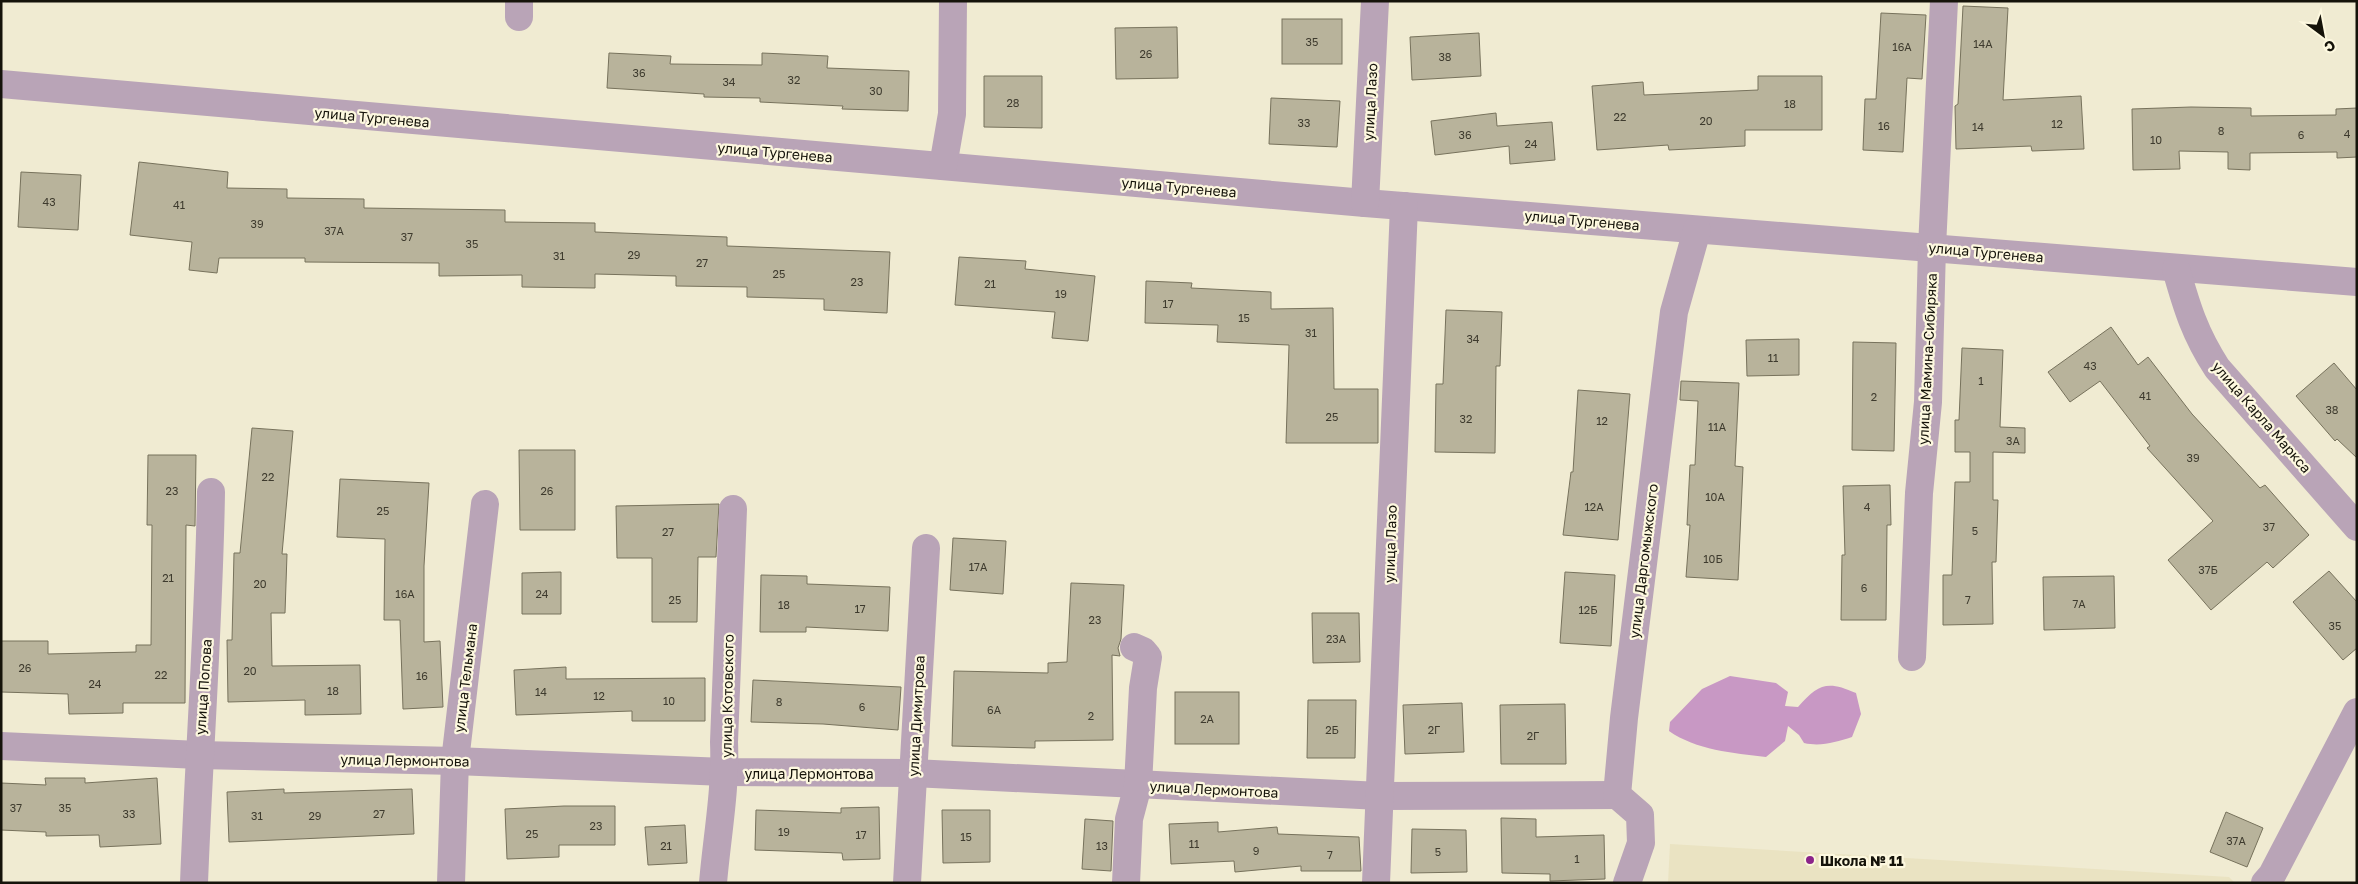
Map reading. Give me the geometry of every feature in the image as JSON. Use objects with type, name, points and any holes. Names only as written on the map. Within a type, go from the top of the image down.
[{"type":"street","points":[[943,166],[952,114],[953,1]]},
{"type":"street","name":"улица Лазо","points":[[1365,203],[1375,1]]},
{"type":"street","name":"улица Мамина-Сибиряка","points":[[1912,656],[1919,493],[1928,402],[1932,247],[1944,1]]},
{"type":"street","name":"улица Тургенева","points":[[1,84],[1365,203],[2357,282]]},
{"type":"street","name":"улица Лазо","points":[[1376,883],[1404,206]]},
{"type":"street","name":"улица Даргомыжского","points":[[1617,794],[1624,718],[1674,312],[1698,230]]},
{"type":"street","name":"улица Карла Маркса","points":[[2176,269],[2190,317],[2202,344],[2217,368],[2357,527]]},
{"type":"street","name":"улица Попова","points":[[194,883],[198,755],[210,596],[211,492]]},
{"type":"street","name":"улица Тельмана","points":[[451,883],[455,761],[485,504]]},
{"type":"street","name":"улица Котовского","points":[[712,883],[725,772],[724,742],[733,509]]},
{"type":"street","name":"улица Димитрова","points":[[906,883],[926,548]]},
{"type":"street","points":[[1126,883],[1129,819],[1138,785],[1143,688],[1148,657],[1143,650],[1134,647]]},
{"type":"street","points":[[2265,883],[2272,875],[2357,712]]},
{"type":"street","name":"улица Лермонтова","points":[[1,746],[198,755],[455,761],[725,772],[913,773],[1380,796],[1617,794]]},
{"type":"street","points":[[1617,794],[1640,815],[1641,843],[1627,883]]},
{"type":"shaded area","points":[[1730,676],[1776,683],[1788,692],[1785,706],[1798,707],[1811,693],[1824,686],[1838,686],[1856,693],[1861,714],[1852,737],[1828,743],[1804,743],[1799,735],[1788,726],[1785,741],[1766,757],[1703,747],[1669,731],[1670,722],[1702,689]]},
{"type":"shaded area","name":"Школа № 11","points":[[1670,844],[2229,877],[2235,883],[1668,883]]},
{"type":"building","points":[[1963,6],[2008,8],[2003,100],[2081,96],[2084,149],[2032,151],[2031,146],[1956,149],[1955,106],[1958,104]]},
{"type":"building","points":[[1881,13],[1926,15],[1922,79],[1907,78],[1903,152],[1863,150],[1865,99],[1876,99]]},
{"type":"building","points":[[1282,19],[1342,19],[1342,64],[1282,64]]},
{"type":"building","points":[[1177,27],[1178,78],[1116,79],[1115,28]]},
{"type":"building","points":[[1479,33],[1481,76],[1412,80],[1410,37]]},
{"type":"building","points":[[609,53],[671,56],[670,64],[762,65],[762,53],[828,56],[827,68],[909,71],[908,111],[842,109],[843,106],[760,102],[760,98],[704,97],[704,94],[607,88]]},
{"type":"building","points":[[984,76],[1042,76],[1042,128],[984,127]]},
{"type":"building","points":[[1758,76],[1822,76],[1822,130],[1745,130],[1745,146],[1669,150],[1668,145],[1597,150],[1592,86],[1643,82],[1644,95],[1758,90]]},
{"type":"building","points":[[1271,98],[1340,101],[1337,147],[1269,144]]},
{"type":"building","points":[[2191,107],[2251,108],[2251,116],[2336,115],[2336,109],[2357,108],[2357,157],[2337,158],[2337,152],[2250,153],[2250,170],[2228,169],[2228,152],[2179,151],[2180,169],[2133,170],[2132,109]]},
{"type":"building","points":[[1496,113],[1497,126],[1552,122],[1555,160],[1510,164],[1509,146],[1435,155],[1431,121]]},
{"type":"building","points":[[139,162],[228,172],[227,188],[287,189],[287,198],[364,199],[364,208],[505,210],[505,222],[595,223],[595,232],[727,237],[727,246],[890,252],[887,313],[824,310],[824,299],[747,297],[747,287],[676,286],[676,276],[595,274],[595,288],[522,287],[522,275],[439,276],[439,263],[305,262],[305,258],[219,258],[217,273],[189,270],[192,242],[130,235]]},
{"type":"building","points":[[21,172],[81,175],[78,230],[18,227]]},
{"type":"building","points":[[959,257],[1026,261],[1025,269],[1095,276],[1088,341],[1052,338],[1055,312],[955,305]]},
{"type":"building","points":[[1146,281],[1192,283],[1191,288],[1271,292],[1271,309],[1333,308],[1334,389],[1378,389],[1378,443],[1286,443],[1289,345],[1217,342],[1218,325],[1145,323]]},
{"type":"building","points":[[1446,310],[1502,312],[1500,366],[1496,366],[1495,453],[1435,452],[1436,384],[1443,384]]},
{"type":"building","points":[[2111,327],[2138,365],[2148,357],[2192,414],[2260,488],[2265,485],[2309,535],[2273,568],[2267,562],[2211,610],[2168,560],[2213,521],[2147,448],[2150,446],[2100,381],[2070,402],[2048,372]]},
{"type":"building","points":[[1799,339],[1799,375],[1747,376],[1746,340]]},
{"type":"building","points":[[1853,342],[1896,343],[1894,451],[1852,450]]},
{"type":"building","points":[[1962,348],[2003,350],[2000,427],[2025,428],[2025,453],[1993,452],[1993,500],[1998,500],[1996,562],[1992,562],[1993,624],[1943,625],[1943,575],[1952,575],[1955,482],[1970,482],[1970,452],[1955,452],[1955,420],[1959,420]]},
{"type":"building","points":[[2334,363],[2357,390],[2357,458],[2337,439],[2335,441],[2296,396]]},
{"type":"building","points":[[1681,381],[1739,383],[1735,466],[1743,467],[1738,580],[1686,577],[1690,525],[1687,525],[1690,465],[1695,465],[1698,401],[1680,400]]},
{"type":"building","points":[[1578,390],[1630,394],[1618,540],[1563,535],[1571,472],[1573,472]]},
{"type":"building","points":[[252,428],[293,431],[282,554],[287,554],[285,613],[271,613],[272,666],[360,665],[361,714],[305,715],[305,700],[228,702],[227,640],[232,640],[234,553],[240,553]]},
{"type":"building","points":[[519,450],[575,450],[575,530],[520,530]]},
{"type":"building","points":[[148,455],[196,455],[195,526],[186,525],[185,703],[123,703],[123,713],[69,714],[68,694],[1,692],[1,641],[48,641],[48,654],[136,652],[136,645],[151,645],[152,525],[147,525]]},
{"type":"building","points":[[340,479],[429,483],[424,566],[424,642],[440,641],[443,707],[403,709],[400,620],[384,620],[385,539],[337,537]]},
{"type":"building","points":[[1890,485],[1891,525],[1887,525],[1886,620],[1841,620],[1842,555],[1845,555],[1843,486]]},
{"type":"building","points":[[719,504],[716,557],[698,557],[697,622],[652,622],[652,558],[617,558],[616,506]]},
{"type":"building","points":[[953,538],[1006,541],[1003,594],[950,590]]},
{"type":"building","points":[[2329,571],[2357,602],[2357,648],[2343,660],[2293,602]]},
{"type":"building","points":[[561,572],[561,614],[522,614],[522,573]]},
{"type":"building","points":[[1565,572],[1615,575],[1611,646],[1560,643]]},
{"type":"building","points":[[761,575],[807,576],[807,584],[890,587],[888,631],[806,627],[806,632],[760,632]]},
{"type":"building","points":[[2114,576],[2115,628],[2044,630],[2043,577]]},
{"type":"building","points":[[1071,583],[1124,585],[1121,639],[1118,648],[1120,656],[1112,655],[1113,740],[1035,741],[1035,748],[952,746],[954,671],[1048,673],[1048,663],[1067,662]]},
{"type":"building","points":[[1312,613],[1359,613],[1360,662],[1313,663]]},
{"type":"building","points":[[566,667],[566,679],[705,678],[705,721],[632,721],[632,711],[516,715],[514,670]]},
{"type":"building","points":[[753,680],[901,687],[898,730],[823,724],[751,722]]},
{"type":"building","points":[[1175,692],[1239,692],[1239,744],[1175,744]]},
{"type":"building","points":[[1308,700],[1356,700],[1355,758],[1307,758]]},
{"type":"building","points":[[1462,703],[1464,752],[1405,754],[1403,705]]},
{"type":"building","points":[[1565,704],[1566,764],[1501,764],[1500,705]]},
{"type":"building","points":[[45,778],[85,778],[85,783],[157,778],[161,844],[100,847],[99,835],[46,836],[46,832],[1,830],[1,783],[46,785]]},
{"type":"building","points":[[284,789],[284,793],[412,789],[414,834],[229,842],[227,792]]},
{"type":"building","points":[[615,806],[615,845],[559,845],[559,857],[507,859],[505,809]]},
{"type":"building","points":[[879,807],[880,859],[843,860],[842,853],[755,850],[756,810],[841,813],[841,808]]},
{"type":"building","points":[[942,810],[990,810],[990,862],[943,863]]},
{"type":"building","points":[[2226,812],[2263,828],[2247,867],[2210,852]]},
{"type":"building","points":[[1501,818],[1536,819],[1536,837],[1604,835],[1605,879],[1550,881],[1550,874],[1502,873]]},
{"type":"building","points":[[1085,819],[1113,821],[1111,871],[1082,869]]},
{"type":"building","points":[[1218,822],[1218,832],[1277,827],[1278,834],[1359,837],[1361,871],[1301,871],[1301,866],[1235,872],[1234,861],[1171,864],[1169,824]]},
{"type":"building","points":[[685,825],[687,863],[648,865],[645,827]]},
{"type":"building","points":[[1412,829],[1466,830],[1467,872],[1411,873]]},
{"type":"place","name":"Школа № 11","points":[[1810,860]]}]
